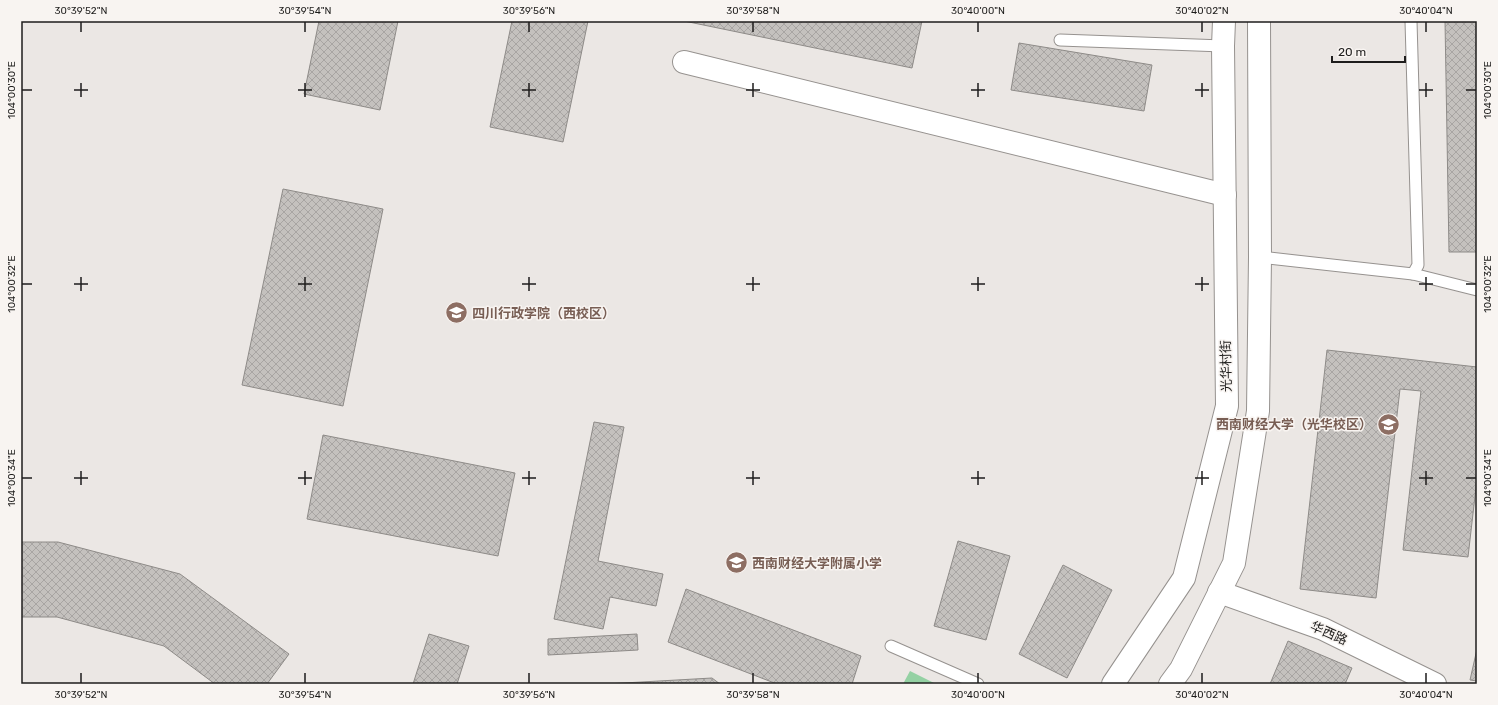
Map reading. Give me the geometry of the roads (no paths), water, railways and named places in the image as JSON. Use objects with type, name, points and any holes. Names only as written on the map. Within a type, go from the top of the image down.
[{"type":"main road","name":"光华村街","points":[[1113,684],[1184,578],[1227,406],[1224,21]]},
{"type":"main road","points":[[1170,684],[1181,669],[1234,563],[1258,411],[1260,257],[1259,21]]},
{"type":"main road","points":[[684,62],[1225,195]]},
{"type":"main road","name":"华西路","points":[[1219,592],[1323,630],[1435,684]]},
{"type":"lane","points":[[1411,21],[1418,265],[1413,274]]},
{"type":"lane","points":[[1060,40],[1223,46]]},
{"type":"lane","points":[[1260,257],[1413,274],[1477,290]]},
{"type":"lane","points":[[891,646],[978,684]]},
{"type":"place","name":"四川行政学院（西校区）","points":[[457,313]]},
{"type":"place","name":"西南财经大学（光华校区）","points":[[1388,424]]},
{"type":"place","name":"西南财经大学附属小学","points":[[737,563]]}]
